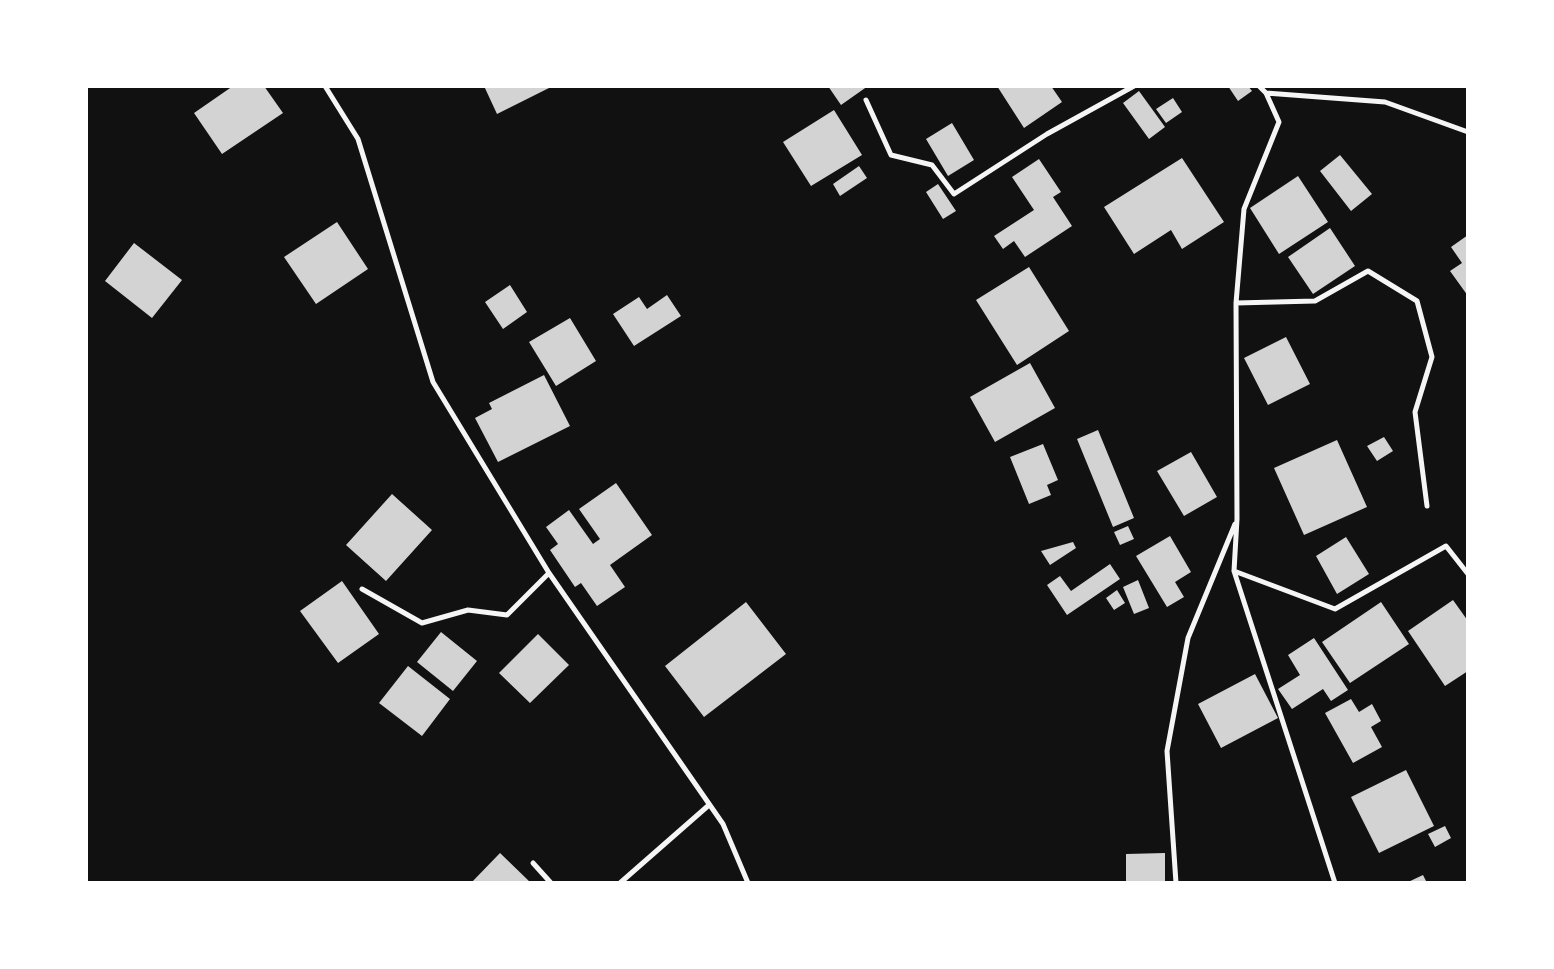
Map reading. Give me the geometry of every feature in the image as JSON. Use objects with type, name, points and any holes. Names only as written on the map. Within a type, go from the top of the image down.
[{"type":"street","points":[[325,86],[358,139],[433,382],[549,573],[723,824],[748,883]]},
{"type":"street","points":[[866,100],[891,154],[932,165],[954,194],[1047,134],[1134,86]]},
{"type":"street","points":[[1260,86],[1266,93],[1279,122],[1244,209],[1236,303],[1237,519],[1234,571],[1335,883]]},
{"type":"street","points":[[1266,93],[1385,102],[1468,132]]},
{"type":"street","points":[[1236,303],[1315,301],[1368,271],[1417,302],[1432,357],[1415,412],[1427,506]]},
{"type":"street","points":[[1176,883],[1167,751],[1188,638],[1237,519]]},
{"type":"street","points":[[1234,571],[1335,609],[1446,546],[1468,574]]},
{"type":"street","points":[[362,589],[422,623],[468,610],[507,615],[549,573]]},
{"type":"street","points":[[620,883],[709,804]]},
{"type":"street","points":[[534,863],[551,883]]},
{"type":"building","points":[[233,86],[264,86],[283,113],[222,154],[194,113]]},
{"type":"building","points":[[484,86],[553,86],[497,114]]},
{"type":"building","points":[[828,86],[868,86],[841,105]]},
{"type":"building","points":[[997,86],[1051,86],[1062,102],[1024,128]]},
{"type":"building","points":[[1228,86],[1248,86],[1252,91],[1238,101]]},
{"type":"building","points":[[1139,91],[1165,127],[1149,139],[1123,103]]},
{"type":"building","points":[[1173,98],[1182,112],[1166,123],[1156,109]]},
{"type":"building","points":[[834,110],[862,155],[811,186],[783,142]]},
{"type":"building","points":[[952,123],[974,160],[948,176],[926,139]]},
{"type":"building","points":[[1340,155],[1372,194],[1351,211],[1320,171]]},
{"type":"building","points":[[1182,158],[1224,222],[1182,249],[1171,230],[1134,254],[1104,207]]},
{"type":"building","points":[[1039,159],[1061,192],[1053,197],[1072,226],[1025,257],[1014,241],[1003,249],[994,236],[1034,210],[1012,177]]},
{"type":"building","points":[[859,166],[867,178],[840,196],[833,184]]},
{"type":"building","points":[[1298,176],[1328,222],[1279,254],[1250,208]]},
{"type":"building","points":[[938,184],[956,211],[943,219],[926,192]]},
{"type":"building","points":[[337,222],[368,269],[316,304],[284,257]]},
{"type":"building","points":[[1330,228],[1355,266],[1313,294],[1288,257]]},
{"type":"building","points":[[1468,235],[1468,296],[1450,271],[1462,263],[1451,247]]},
{"type":"building","points":[[134,243],[182,280],[152,318],[105,281]]},
{"type":"building","points":[[1029,267],[1069,331],[1017,365],[976,300]]},
{"type":"building","points":[[510,285],[527,312],[503,329],[485,302]]},
{"type":"building","points":[[667,295],[681,316],[634,346],[613,314],[639,297],[647,309]]},
{"type":"building","points":[[570,318],[596,361],[556,386],[529,342]]},
{"type":"building","points":[[1286,337],[1310,384],[1268,405],[1244,358]]},
{"type":"building","points":[[1030,363],[1055,408],[995,442],[970,397]]},
{"type":"building","points":[[544,375],[570,426],[498,462],[475,418],[492,409],[489,403]]},
{"type":"building","points":[[1098,430],[1134,518],[1113,527],[1077,439]]},
{"type":"building","points":[[1384,437],[1393,451],[1377,461],[1367,446]]},
{"type":"building","points":[[1337,440],[1367,507],[1304,535],[1274,468]]},
{"type":"building","points":[[1043,444],[1058,480],[1047,485],[1051,495],[1029,504],[1010,457]]},
{"type":"building","points":[[1191,452],[1217,497],[1184,516],[1157,471]]},
{"type":"building","points":[[616,483],[652,535],[610,565],[625,587],[597,606],[581,583],[575,587],[550,550],[558,544],[546,527],[569,510],[593,544],[600,539],[579,509]]},
{"type":"building","points":[[392,494],[432,530],[386,581],[346,545]]},
{"type":"building","points":[[1128,526],[1134,539],[1120,545],[1114,532]]},
{"type":"building","points":[[1170,536],[1191,572],[1175,582],[1184,597],[1167,607],[1136,556]]},
{"type":"building","points":[[1346,537],[1369,574],[1337,594],[1316,556]]},
{"type":"building","points":[[1073,542],[1076,548],[1050,565],[1041,551]]},
{"type":"building","points":[[1110,564],[1120,579],[1067,615],[1047,585],[1060,576],[1071,591]]},
{"type":"building","points":[[1138,580],[1149,608],[1134,614],[1123,587]]},
{"type":"building","points":[[342,581],[379,634],[338,663],[300,611]]},
{"type":"building","points":[[1117,590],[1125,603],[1114,610],[1106,598]]},
{"type":"building","points":[[1453,600],[1468,621],[1468,671],[1445,686],[1408,631]]},
{"type":"building","points":[[746,602],[786,654],[704,717],[665,666]]},
{"type":"building","points":[[1381,602],[1409,644],[1350,683],[1322,642]]},
{"type":"building","points":[[441,632],[477,661],[453,691],[417,662]]},
{"type":"building","points":[[538,634],[569,665],[530,703],[499,673]]},
{"type":"building","points":[[1314,638],[1348,690],[1331,701],[1323,689],[1292,709],[1278,689],[1300,675],[1288,655]]},
{"type":"building","points":[[408,666],[450,699],[422,736],[379,703]]},
{"type":"building","points":[[1255,674],[1278,718],[1221,748],[1198,704]]},
{"type":"building","points":[[1351,699],[1359,712],[1372,704],[1381,721],[1371,727],[1382,747],[1353,763],[1325,713]]},
{"type":"building","points":[[1406,770],[1434,826],[1379,853],[1351,797]]},
{"type":"building","points":[[1445,826],[1451,838],[1435,847],[1428,834]]},
{"type":"building","points":[[500,853],[531,883],[471,883]]},
{"type":"building","points":[[1165,853],[1165,883],[1126,883],[1126,854]]},
{"type":"building","points":[[1423,875],[1427,883],[1406,883]]}]
